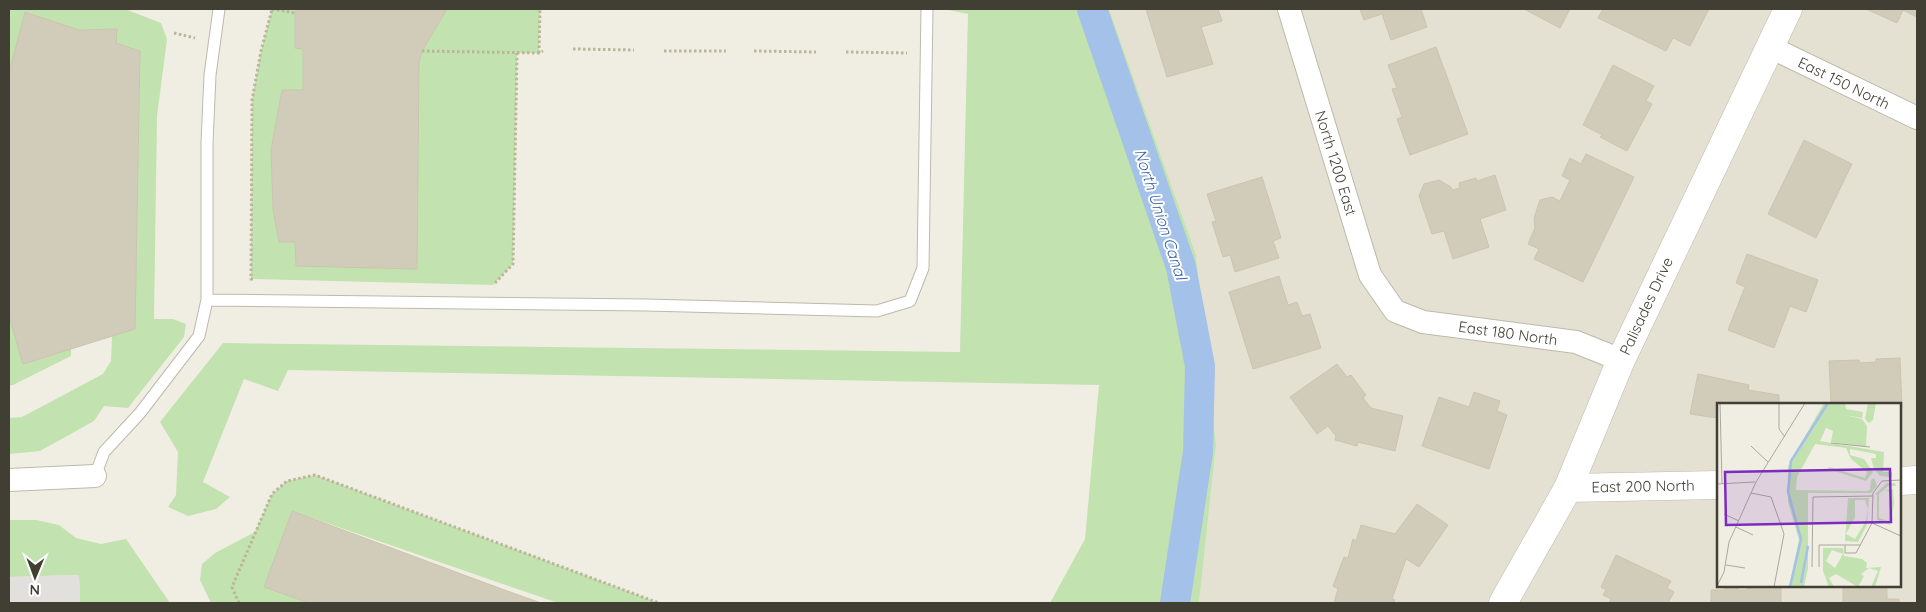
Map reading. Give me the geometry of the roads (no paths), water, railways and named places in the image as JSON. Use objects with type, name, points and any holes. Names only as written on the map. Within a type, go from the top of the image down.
[{"type":"street","name":"North 1200 East","points":[[1289,9],[1370,275],[1395,311]]},
{"type":"street","name":"Palisades Drive","points":[[1503,603],[1568,488],[1620,360],[1788,9]]},
{"type":"street","name":"East 150 North","points":[[1770,47],[1917,118]]},
{"type":"street","name":"East 180 North","points":[[1395,311],[1423,322],[1576,342],[1620,360]]},
{"type":"street","points":[[9,480],[95,476]]},
{"type":"street","points":[[1901,481],[1917,480]]},
{"type":"street","name":"East 200 North","points":[[1568,488],[1717,485]]},
{"type":"lane","points":[[95,476],[104,452],[159,391],[199,336],[207,300],[207,144],[210,74],[219,9]]},
{"type":"lane","points":[[207,300],[656,305],[867,311],[877,311],[910,301],[923,268],[927,9]]},
{"type":"waterway","name":"North Union Canal","points":[[1092,9],[1181,267],[1200,366],[1198,452],[1175,603]]}]
